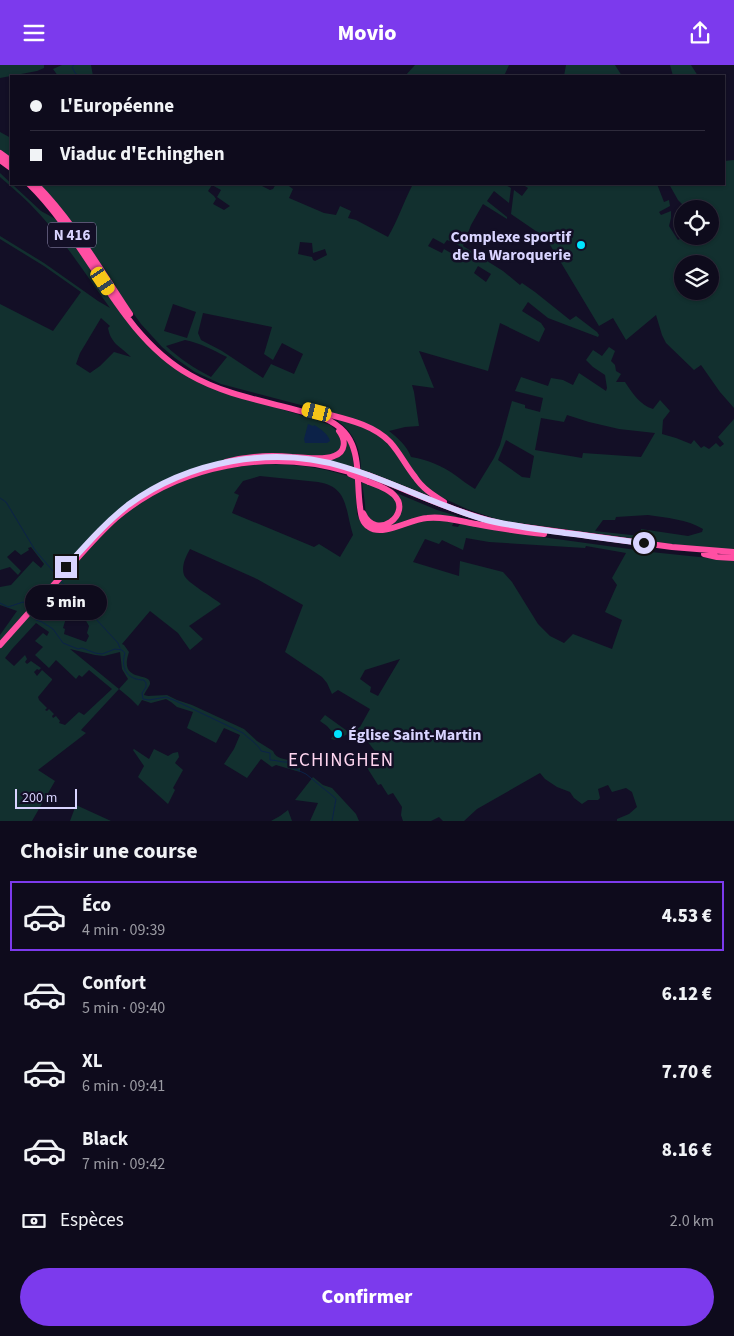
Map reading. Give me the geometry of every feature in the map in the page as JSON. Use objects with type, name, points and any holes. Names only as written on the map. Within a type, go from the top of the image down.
[{"type":"highway","name":"N 416","points":[[31,185],[60,218],[120,307],[153,344],[176,362],[206,380],[233,390],[284,404]]},
{"type":"highway","name":"N 416","points":[[37,185],[68,222],[130,313],[164,358],[210,385],[291,409]]},
{"type":"highway","points":[[284,404],[364,425],[376,431],[395,448],[424,488],[460,514]]},
{"type":"highway","points":[[284,404],[329,418],[346,430],[357,452],[364,514],[373,524],[388,524],[398,512],[399,504],[397,499],[389,491],[369,479]]},
{"type":"highway","points":[[0,641],[100,530],[124,508],[154,489],[185,475],[248,457],[326,458],[340,453],[344,440],[337,428],[320,419],[291,409]]},
{"type":"highway","points":[[291,409],[328,420],[339,427],[348,437],[356,457],[361,516],[369,528],[377,531],[425,518],[460,514],[508,525],[734,555]]},
{"type":"highway","points":[[0,645],[93,541],[124,512],[168,485],[217,466],[245,459],[279,458],[314,461],[509,530],[704,554],[715,557],[734,555]]},
{"type":"highway","points":[[217,466],[282,461],[309,463],[349,472]]},
{"type":"green space","points":[[0,65],[44,65],[44,68],[37,71],[0,78]]},
{"type":"green space","points":[[62,65],[91,65],[93,75],[57,75],[53,69]]},
{"type":"green space","points":[[415,65],[509,65],[504,75],[406,75]]},
{"type":"green space","points":[[566,65],[615,65],[621,75],[564,75]]},
{"type":"green space","points":[[670,65],[691,65],[697,75],[673,75]]},
{"type":"green space","points":[[0,132],[10,137],[10,158],[0,151]]},
{"type":"green space","points":[[734,160],[734,408],[701,365],[694,370],[666,343],[656,315],[626,340],[613,318],[599,326],[560,261],[555,256],[546,238],[511,214],[514,190],[522,196],[528,188],[524,185],[657,185],[664,202],[669,200],[670,206],[659,212],[661,215],[671,211],[669,226],[674,234],[674,245],[719,245],[719,200],[678,200],[670,185],[725,185],[725,161]]},
{"type":"green space","points":[[0,173],[10,182],[10,185],[13,185],[41,211],[59,221],[147,344],[158,355],[180,372],[261,403],[330,425],[345,437],[351,447],[354,467],[325,460],[234,457],[205,465],[208,473],[244,466],[282,464],[320,469],[356,479],[357,514],[362,525],[365,510],[362,482],[457,516],[452,526],[458,527],[460,524],[651,552],[734,560],[734,821],[617,821],[617,819],[629,814],[637,807],[632,792],[626,788],[612,792],[608,785],[598,789],[600,798],[598,800],[588,800],[582,804],[570,792],[557,787],[540,773],[477,809],[464,821],[443,821],[439,817],[431,821],[403,821],[401,815],[402,807],[393,793],[388,795],[381,784],[378,785],[366,766],[378,755],[364,737],[357,738],[350,733],[360,727],[370,709],[338,690],[332,694],[322,677],[285,652],[303,605],[257,579],[190,549],[184,565],[184,575],[195,586],[221,604],[189,626],[203,639],[190,650],[178,633],[150,611],[122,644],[129,652],[128,669],[131,673],[149,680],[150,684],[144,695],[167,695],[244,729],[257,741],[273,751],[274,754],[293,761],[294,765],[300,768],[300,772],[276,765],[272,767],[261,759],[247,778],[224,764],[234,749],[240,735],[224,728],[216,743],[187,728],[193,712],[177,707],[166,699],[151,703],[142,700],[138,706],[119,689],[81,730],[86,733],[38,770],[55,781],[32,821],[0,821],[0,635],[17,611],[0,605],[0,587],[11,585],[33,561],[41,568],[44,564],[31,547],[21,555],[15,550],[7,557],[21,571],[18,575],[10,567],[0,570],[0,304],[53,331],[81,292],[0,239],[0,236],[44,263],[110,308],[51,227],[29,203],[0,177]],"holes":[[[101,318],[110,326],[108,328],[111,338],[131,357],[114,352],[90,373],[76,364],[80,353]],[[260,476],[318,482],[335,489],[341,494],[344,501],[353,535],[340,557],[319,544],[314,547],[232,513],[239,495],[234,493],[243,481]],[[466,538],[489,542],[585,548],[586,546],[626,553],[612,578],[617,585],[605,612],[622,620],[612,649],[573,634],[564,643],[550,636],[538,624],[512,582],[503,572],[460,561],[459,576],[413,562],[425,539],[439,544],[442,540],[463,550]],[[66,618],[85,619],[89,626],[87,633],[89,636],[86,642],[64,634],[65,629],[63,628]],[[36,623],[49,632],[47,636],[43,633],[35,641],[43,647],[35,655],[49,668],[56,660],[76,679],[79,675],[82,677],[89,670],[112,689],[84,715],[79,712],[65,725],[59,723],[60,721],[56,716],[53,718],[54,714],[49,709],[45,710],[47,708],[38,697],[52,679],[42,670],[37,676],[34,672],[41,668],[31,661],[27,664],[25,662],[27,659],[25,655],[14,666],[5,658]],[[70,649],[104,656],[120,652],[122,669],[128,679],[119,689]],[[400,659],[378,696],[370,692],[371,687],[360,679],[365,670]]]},
{"type":"green space","points":[[41,185],[212,185],[260,185],[270,190],[275,185],[287,185],[293,189],[289,198],[324,213],[336,215],[340,206],[351,211],[348,218],[356,220],[388,237],[413,185],[506,185],[511,188],[509,203],[494,191],[487,201],[507,219],[483,204],[471,225],[463,246],[503,271],[520,285],[522,283],[570,320],[576,316],[599,335],[598,337],[548,318],[528,302],[522,311],[541,323],[545,329],[539,342],[500,323],[488,371],[419,351],[434,388],[412,385],[419,426],[389,431],[402,443],[411,457],[423,459],[440,466],[475,489],[500,445],[512,401],[525,405],[525,408],[540,412],[543,398],[515,391],[521,377],[548,386],[551,378],[563,380],[573,385],[579,373],[606,391],[605,375],[586,360],[593,350],[602,356],[609,347],[615,351],[611,361],[615,365],[616,371],[621,374],[616,382],[625,382],[644,405],[653,409],[660,400],[670,411],[663,420],[662,434],[691,444],[694,440],[701,448],[704,446],[709,449],[716,443],[720,447],[724,444],[718,437],[734,419],[734,550],[707,549],[511,522],[467,509],[443,498],[432,497],[361,470],[360,455],[356,442],[338,421],[339,415],[221,384],[195,372],[162,347],[141,324]],"holes":[[[212,185],[221,190],[217,197],[230,206],[224,210],[213,204],[216,199],[208,191]],[[433,238],[444,244],[447,240],[460,246],[456,256],[444,249],[442,253],[428,246]],[[300,242],[312,243],[313,253],[325,249],[327,255],[315,261],[312,257],[298,254]],[[478,266],[491,274],[486,282],[474,273]],[[173,304],[196,312],[187,338],[164,331]],[[203,313],[272,327],[264,354],[273,360],[282,343],[303,354],[294,374],[271,364],[263,378],[222,351],[201,340],[198,333]],[[185,340],[227,357],[211,377],[187,363],[166,346]],[[567,415],[619,429],[655,433],[641,457],[583,453],[582,458],[535,450],[541,418],[564,422]],[[506,440],[534,456],[530,478],[522,477],[498,460]],[[648,515],[683,521],[703,529],[702,532],[688,536],[641,529],[640,536],[595,531],[603,520],[615,520],[616,517]]]},
{"type":"green space","points":[[325,715],[350,733],[335,740],[331,739],[334,734],[320,721]]},
{"type":"green space","points":[[134,749],[149,759],[154,749],[168,756],[178,752],[179,757],[175,763],[183,770],[173,788],[175,790],[168,804],[138,777],[144,766]]},
{"type":"green space","points":[[313,777],[323,785],[332,788],[356,814],[359,821],[310,821],[318,803],[295,800]]},
{"type":"green space","points":[[76,805],[111,821],[70,821]]},
{"type":"green space","points":[[288,810],[292,821],[271,821],[280,816]]},
{"type":"water","points":[[308,424],[314,425],[321,430],[328,436],[330,441],[327,443],[305,443],[304,439]]},
{"type":"waterway","points":[[74,65],[72,67],[78,75]]},
{"type":"waterway","points":[[0,498],[6,502],[35,550],[58,577]]},
{"type":"waterway","points":[[60,580],[118,643],[120,648]]},
{"type":"waterway","points":[[0,603],[8,607],[23,602],[28,609]]},
{"type":"waterway","points":[[32,615],[36,620],[53,629],[63,643],[78,649],[82,648],[102,654],[115,649],[122,650],[125,653],[124,664],[127,673],[134,678],[144,680],[146,683],[142,693],[143,699],[149,700],[166,697],[176,701],[243,733],[261,751],[270,753],[270,760],[290,762],[291,767],[306,774],[336,799],[332,821]]},
{"type":"place","name":"Complexe sportif de la Waroquerie","points":[[581,245]]},
{"type":"place","name":"Église Saint-Martin","points":[[338,734]]},
{"type":"district","name":"ECHINGHEN","points":[[341,759]]},
{"type":"route","points":[[66,567],[94,535],[116,515],[143,495],[169,481],[204,468],[235,461],[266,458],[303,459],[344,467],[382,480],[455,510],[500,523],[644,543]]}]
